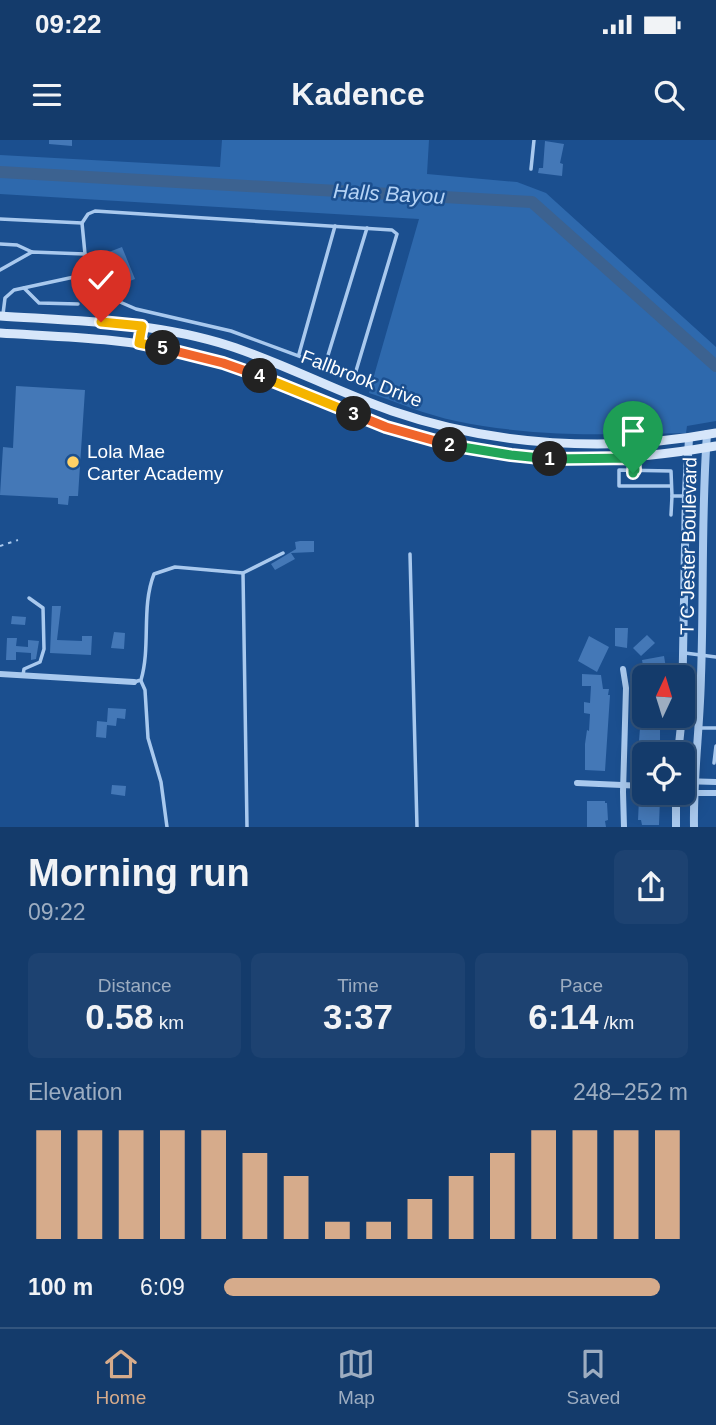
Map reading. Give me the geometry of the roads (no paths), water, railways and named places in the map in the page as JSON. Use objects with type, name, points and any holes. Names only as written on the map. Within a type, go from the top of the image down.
[{"type":"main road","name":"Fallbrook Drive","points":[[1,316],[142,326],[230,346],[391,411],[472,432],[535,440],[640,443],[711,434]]},
{"type":"main road","points":[[1,316],[1,333]]},
{"type":"main road","points":[[139,343],[142,326]]},
{"type":"main road","name":"Fallbrook Drive","points":[[1,333],[139,343],[223,363],[386,427],[469,449],[545,459],[634,458],[711,447]]},
{"type":"street","name":"T C Jester Boulevard","points":[[695,760],[702,654],[702,535],[711,434]]},
{"type":"street","name":"T C Jester Boulevard","points":[[684,665],[686,496],[690,438]]},
{"type":"street","points":[[623,669],[626,688],[624,827]]},
{"type":"street","points":[[0,674],[138,681]]},
{"type":"street","points":[[695,782],[716,782]]},
{"type":"street","points":[[577,783],[632,785]]},
{"type":"street","points":[[695,793],[716,793]]},
{"type":"street","points":[[676,805],[676,827]]},
{"type":"street","name":"T C Jester Boulevard","points":[[693,805],[694,827]]},
{"type":"lane","points":[[531,169],[534,140]]},
{"type":"lane","points":[[96,211],[335,226],[392,230],[397,234],[356,371],[350,375],[232,331],[136,309],[113,299],[88,274],[82,223],[88,214],[96,211]]},
{"type":"lane","points":[[0,219],[82,223]]},
{"type":"lane","points":[[299,354],[335,226]]},
{"type":"lane","points":[[325,365],[367,228]]},
{"type":"lane","points":[[0,244],[17,245],[32,251],[85,254]]},
{"type":"lane","points":[[0,270],[32,251]]},
{"type":"lane","points":[[1,316],[5,298],[14,290],[88,274]]},
{"type":"lane","points":[[24,288],[39,303],[78,304]]},
{"type":"lane","points":[[634,458],[634,471]]},
{"type":"lane","points":[[671,486],[633,483],[619,486],[619,470],[651,473],[671,471],[672,496],[671,514]]},
{"type":"lane","points":[[672,496],[686,496]]},
{"type":"lane","points":[[166,827],[160,782],[149,738],[145,690],[138,681],[146,664],[148,589],[154,574],[175,567],[243,573],[283,553]]},
{"type":"lane","points":[[410,554],[417,827]]},
{"type":"lane","points":[[243,573],[247,827]]},
{"type":"lane","points":[[23,675],[24,669],[40,662],[44,649],[43,608],[29,598]]},
{"type":"lane","points":[[685,653],[716,657]]},
{"type":"lane","points":[[698,728],[716,728]]},
{"type":"lane","points":[[714,763],[716,746]]},
{"type":"waterway","name":"Halls Bayou","points":[[0,172],[532,202],[716,366]]},
{"type":"place","name":"Lola Mae Carter Academy","points":[[73,462]]}]
